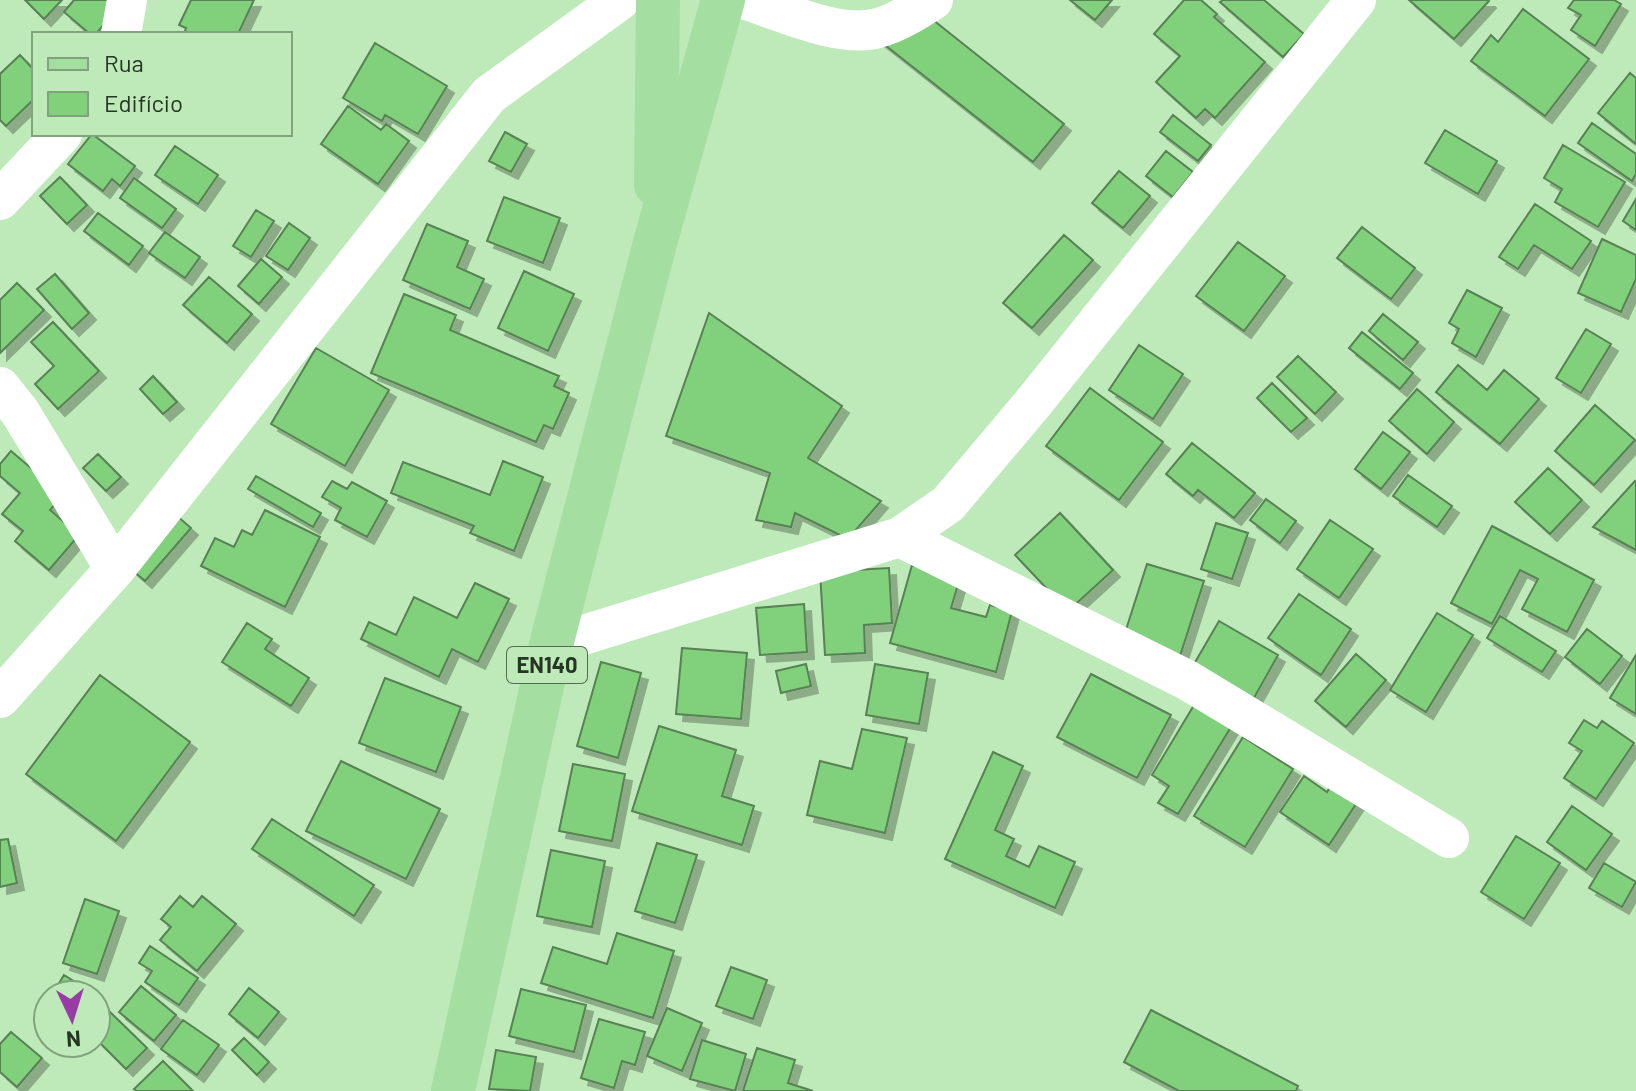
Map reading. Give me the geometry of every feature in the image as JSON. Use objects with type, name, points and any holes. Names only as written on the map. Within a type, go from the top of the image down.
[{"type":"main road","name":"EN140","points":[[655,243],[658,0]]},
{"type":"main road","name":"EN140","points":[[453,1091],[551,645],[655,243],[723,0]]},
{"type":"street","points":[[121,32],[127,0]]},
{"type":"street","points":[[0,698],[115,569],[489,95],[620,0]]},
{"type":"street","points":[[746,0],[840,30],[875,29],[933,0]]},
{"type":"street","points":[[551,645],[900,537],[948,504],[1034,402],[1356,0]]},
{"type":"street","points":[[0,200],[60,136]]},
{"type":"street","points":[[0,387],[20,412],[115,569]]},
{"type":"street","points":[[900,537],[1187,680],[1449,838]]},
{"type":"building","points":[[25,0],[62,0],[44,19]]},
{"type":"building","points":[[74,0],[117,0],[121,4],[98,32],[88,32],[64,12]]},
{"type":"building","points":[[191,0],[254,0],[239,32],[185,32],[186,28],[179,25]]},
{"type":"building","points":[[908,0],[1064,124],[1033,162],[871,34]]},
{"type":"building","points":[[1070,0],[1112,0],[1095,20]]},
{"type":"building","points":[[1184,0],[1201,0],[1217,14],[1214,17],[1265,62],[1215,118],[1205,109],[1196,118],[1156,82],[1180,56],[1154,34]]},
{"type":"building","points":[[1264,0],[1304,34],[1283,57],[1220,2]]},
{"type":"building","points":[[1409,0],[1488,0],[1489,1],[1454,39]]},
{"type":"building","points":[[1574,0],[1614,0],[1621,4],[1595,46],[1571,30],[1581,15],[1568,8]]},
{"type":"building","points":[[1523,9],[1589,59],[1545,116],[1471,61],[1491,35],[1498,42]]},
{"type":"building","points":[[375,43],[447,86],[418,134],[385,115],[382,121],[343,98]]},
{"type":"building","points":[[20,55],[32,68],[32,101],[6,126],[0,120],[0,74]]},
{"type":"building","points":[[1630,73],[1636,78],[1636,144],[1598,113]]},
{"type":"building","points":[[348,106],[381,130],[386,124],[409,141],[378,184],[321,144]]},
{"type":"building","points":[[1173,115],[1211,145],[1198,161],[1160,132]]},
{"type":"building","points":[[1592,123],[1636,154],[1636,174],[1632,181],[1578,143]]},
{"type":"building","points":[[1445,130],[1497,161],[1478,194],[1425,163]]},
{"type":"building","points":[[505,132],[527,144],[511,172],[489,161]]},
{"type":"building","points":[[90,136],[95,136],[135,166],[120,186],[112,179],[103,191],[68,164]]},
{"type":"building","points":[[1563,145],[1625,182],[1598,227],[1555,202],[1562,189],[1544,178]]},
{"type":"building","points":[[175,146],[218,175],[198,204],[155,175]]},
{"type":"building","points":[[1166,151],[1193,172],[1173,197],[1146,176]]},
{"type":"building","points":[[1119,171],[1150,196],[1123,228],[1092,203]]},
{"type":"building","points":[[60,177],[87,205],[67,224],[40,196]]},
{"type":"building","points":[[134,178],[176,209],[162,228],[120,198]]},
{"type":"building","points":[[504,197],[560,218],[543,263],[487,241]]},
{"type":"building","points":[[1636,199],[1636,230],[1623,221]]},
{"type":"building","points":[[1535,204],[1591,241],[1572,269],[1534,245],[1518,269],[1499,257]]},
{"type":"building","points":[[256,210],[274,221],[251,257],[233,246]]},
{"type":"building","points":[[98,213],[143,246],[129,265],[84,231]]},
{"type":"building","points":[[289,223],[310,238],[288,270],[266,256]]},
{"type":"building","points":[[427,224],[468,241],[457,267],[484,279],[470,309],[403,280]]},
{"type":"building","points":[[1362,227],[1415,268],[1391,299],[1337,258]]},
{"type":"building","points":[[165,232],[200,257],[185,278],[149,253]]},
{"type":"building","points":[[1064,235],[1093,260],[1032,328],[1003,303]]},
{"type":"building","points":[[1602,239],[1636,255],[1636,279],[1621,312],[1578,293]]},
{"type":"building","points":[[1238,242],[1285,276],[1244,331],[1196,296]]},
{"type":"building","points":[[261,259],[282,277],[259,304],[238,286]]},
{"type":"building","points":[[524,271],[574,294],[548,351],[498,328]]},
{"type":"building","points":[[55,274],[89,313],[72,329],[37,289]]},
{"type":"building","points":[[209,277],[252,314],[227,343],[183,305]]},
{"type":"building","points":[[17,283],[44,310],[0,353],[0,300]]},
{"type":"building","points":[[1467,290],[1502,308],[1476,357],[1452,343],[1459,329],[1449,323]]},
{"type":"building","points":[[404,294],[456,315],[450,330],[559,376],[554,386],[569,393],[553,429],[544,425],[536,442],[371,373]]},
{"type":"building","points":[[709,313],[842,406],[808,458],[881,501],[848,539],[795,513],[791,527],[756,520],[770,473],[666,436]]},
{"type":"building","points":[[1383,314],[1418,342],[1403,360],[1369,331]]},
{"type":"building","points":[[53,322],[99,371],[58,409],[35,384],[54,366],[31,342]]},
{"type":"building","points":[[1586,329],[1611,344],[1581,393],[1556,378]]},
{"type":"building","points":[[1362,332],[1413,373],[1400,389],[1349,348]]},
{"type":"building","points":[[1139,345],[1183,374],[1153,419],[1109,390]]},
{"type":"building","points":[[316,348],[389,390],[345,466],[271,424]]},
{"type":"building","points":[[1298,356],[1336,392],[1315,414],[1277,377]]},
{"type":"building","points":[[1458,365],[1487,390],[1504,370],[1539,399],[1500,444],[1436,392]]},
{"type":"building","points":[[153,376],[177,402],[163,414],[140,389]]},
{"type":"building","points":[[1272,383],[1307,418],[1291,432],[1257,398]]},
{"type":"building","points":[[1090,388],[1163,442],[1119,500],[1046,446]]},
{"type":"building","points":[[1417,389],[1454,422],[1427,454],[1389,421]]},
{"type":"building","points":[[1595,405],[1635,440],[1594,485],[1555,451]]},
{"type":"building","points":[[1383,432],[1410,452],[1381,489],[1355,469]]},
{"type":"building","points":[[1192,443],[1255,493],[1234,518],[1198,490],[1193,496],[1166,474]]},
{"type":"building","points":[[11,451],[53,487],[66,492],[50,510],[79,535],[49,570],[15,541],[23,531],[2,514],[20,493],[0,476],[0,464]]},
{"type":"building","points":[[98,454],[121,477],[106,491],[83,468]]},
{"type":"building","points":[[503,461],[543,477],[514,551],[470,533],[474,526],[391,493],[403,462],[490,495]]},
{"type":"building","points":[[1548,468],[1582,500],[1550,534],[1515,502]]},
{"type":"building","points":[[1408,475],[1452,506],[1437,527],[1393,496]]},
{"type":"building","points":[[256,476],[321,513],[313,527],[248,489]]},
{"type":"building","points":[[332,481],[347,489],[352,482],[387,501],[367,537],[335,520],[341,508],[322,497]]},
{"type":"building","points":[[1636,482],[1636,550],[1593,527]]},
{"type":"building","points":[[1266,499],[1296,521],[1280,543],[1250,520]]},
{"type":"building","points":[[265,510],[320,537],[285,607],[201,566],[215,538],[234,547],[242,530],[252,535]]},
{"type":"building","points":[[1060,513],[1113,570],[1068,611],[1015,555]]},
{"type":"building","points":[[176,515],[191,528],[145,581],[130,568]]},
{"type":"building","points":[[1330,520],[1373,549],[1339,598],[1297,569]]},
{"type":"building","points":[[1216,523],[1248,533],[1232,579],[1201,569]]},
{"type":"building","points":[[1492,526],[1594,580],[1567,632],[1522,609],[1538,579],[1520,570],[1492,624],[1451,603]]},
{"type":"building","points":[[1147,564],[1204,581],[1180,656],[1123,639]]},
{"type":"building","points":[[912,565],[960,578],[951,608],[986,617],[990,605],[1012,611],[996,672],[890,643]]},
{"type":"building","points":[[889,568],[892,623],[864,625],[865,653],[825,655],[820,572]]},
{"type":"building","points":[[475,583],[509,599],[478,662],[452,649],[439,677],[361,639],[369,622],[396,635],[414,597],[457,618]]},
{"type":"building","points":[[1299,594],[1351,629],[1321,675],[1268,638]]},
{"type":"building","points":[[804,604],[807,652],[760,655],[756,608]]},
{"type":"building","points":[[1437,613],[1473,635],[1426,712],[1390,690]]},
{"type":"building","points":[[1500,616],[1556,651],[1542,672],[1487,638]]},
{"type":"building","points":[[1219,621],[1278,655],[1250,705],[1190,671]]},
{"type":"building","points":[[247,623],[272,639],[265,649],[309,678],[291,706],[222,662]]},
{"type":"building","points":[[1587,629],[1622,656],[1600,684],[1565,657]]},
{"type":"building","points":[[682,648],[747,653],[741,719],[676,714]]},
{"type":"building","points":[[1356,654],[1386,680],[1346,727],[1315,701]]},
{"type":"building","points":[[1636,655],[1636,714],[1610,698]]},
{"type":"building","points":[[601,662],[641,673],[618,758],[577,746]]},
{"type":"building","points":[[806,664],[811,686],[781,693],[776,671]]},
{"type":"building","points":[[875,664],[928,673],[919,724],[866,715]]},
{"type":"building","points":[[1091,674],[1171,715],[1137,778],[1057,737]]},
{"type":"building","points":[[100,675],[190,742],[116,841],[26,774]]},
{"type":"building","points":[[385,678],[461,707],[436,772],[359,743]]},
{"type":"building","points":[[1197,700],[1234,722],[1178,814],[1158,803],[1169,786],[1152,775]]},
{"type":"building","points":[[1584,720],[1597,728],[1602,721],[1634,743],[1596,799],[1564,778],[1582,751],[1569,743]]},
{"type":"building","points":[[659,726],[736,750],[722,796],[754,806],[742,845],[632,811]]},
{"type":"building","points":[[862,729],[907,738],[885,833],[807,815],[820,761],[852,769]]},
{"type":"building","points":[[1243,737],[1293,769],[1245,847],[1194,816]]},
{"type":"building","points":[[993,752],[1023,766],[995,830],[1014,839],[1006,856],[1029,867],[1039,846],[1075,862],[1055,908],[945,859]]},
{"type":"building","points":[[341,761],[440,809],[406,879],[306,831]]},
{"type":"building","points":[[573,764],[625,774],[612,841],[559,831]]},
{"type":"building","points":[[1304,776],[1327,792],[1332,784],[1358,801],[1329,845],[1280,812]]},
{"type":"building","points":[[1572,806],[1612,834],[1586,870],[1547,842]]},
{"type":"building","points":[[272,819],[374,885],[354,916],[252,849]]},
{"type":"building","points":[[1516,836],[1560,863],[1524,919],[1481,892]]},
{"type":"building","points":[[8,839],[17,883],[0,887],[0,840]]},
{"type":"building","points":[[657,843],[697,855],[675,923],[635,911]]},
{"type":"building","points":[[551,850],[605,861],[592,927],[537,916]]},
{"type":"building","points":[[1604,863],[1636,882],[1622,907],[1589,888]]},
{"type":"building","points":[[180,896],[193,907],[202,896],[236,924],[197,971],[160,940],[171,927],[161,919]]},
{"type":"building","points":[[85,899],[119,911],[97,974],[63,963]]},
{"type":"building","points":[[617,933],[674,951],[653,1018],[541,983],[553,947],[607,964]]},
{"type":"building","points":[[150,946],[198,978],[179,1005],[145,982],[152,971],[139,963]]},
{"type":"building","points":[[731,967],[767,980],[753,1019],[716,1006]]},
{"type":"building","points":[[141,986],[176,1015],[154,1041],[119,1012]]},
{"type":"building","points":[[249,988],[279,1012],[258,1038],[229,1014]]},
{"type":"building","points":[[521,989],[586,1005],[574,1052],[509,1036]]},
{"type":"building","points":[[667,1008],[702,1023],[682,1071],[647,1056]]},
{"type":"building","points":[[1151,1010],[1298,1086],[1296,1091],[1179,1091],[1124,1062]]},
{"type":"building","points":[[112,1014],[147,1048],[126,1069],[112,1055]]},
{"type":"building","points":[[599,1019],[645,1032],[635,1065],[622,1061],[614,1088],[581,1078]]},
{"type":"building","points":[[183,1020],[219,1045],[197,1075],[161,1049]]},
{"type":"building","points":[[11,1032],[32,1050],[32,1059],[41,1059],[17,1087],[0,1072],[0,1044]]},
{"type":"building","points":[[244,1038],[269,1062],[257,1075],[232,1050]]},
{"type":"building","points":[[702,1040],[746,1054],[735,1091],[690,1079]]},
{"type":"building","points":[[757,1048],[795,1060],[788,1083],[813,1091],[743,1091]]},
{"type":"building","points":[[496,1050],[536,1057],[530,1091],[489,1089]]},
{"type":"building","points":[[163,1061],[193,1091],[134,1089]]}]
